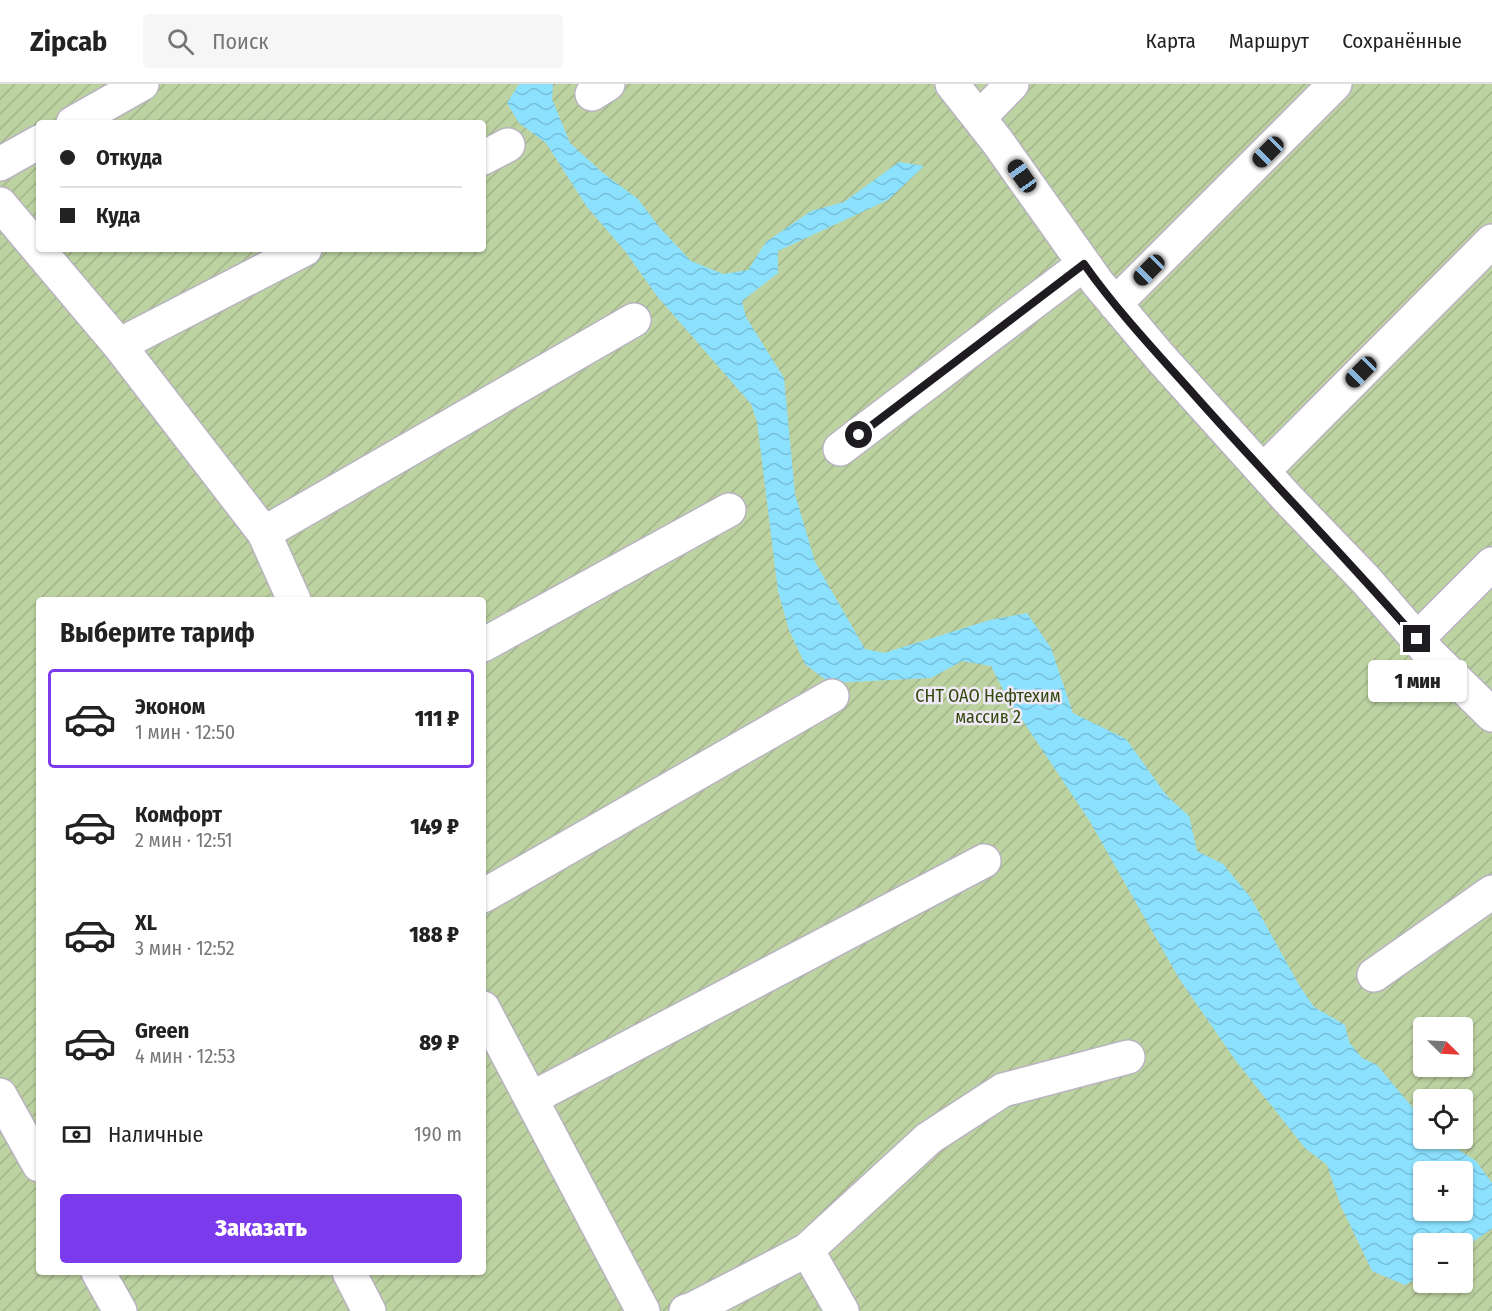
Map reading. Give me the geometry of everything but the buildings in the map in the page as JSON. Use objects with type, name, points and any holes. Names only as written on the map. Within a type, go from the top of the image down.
[{"type":"lane","points":[[78,120],[142,84]]},
{"type":"lane","points":[[952,84],[1115,304],[1263,471],[1366,580],[1431,655],[1492,715]]},
{"type":"lane","points":[[979,118],[1012,84]]},
{"type":"lane","points":[[1115,304],[1335,84]]},
{"type":"lane","points":[[0,164],[36,144]]},
{"type":"lane","points":[[0,204],[36,247]]},
{"type":"lane","points":[[1263,471],[1492,241]]},
{"type":"lane","points":[[41,252],[119,345],[264,533],[293,597]]},
{"type":"lane","points":[[119,345],[299,252]]},
{"type":"lane","points":[[840,449],[1084,264]]},
{"type":"lane","points":[[264,533],[634,320]]},
{"type":"lane","points":[[486,643],[729,510]]},
{"type":"lane","points":[[1417,639],[1492,564]]},
{"type":"lane","points":[[486,894],[832,696]]},
{"type":"lane","points":[[532,1098],[984,861]]},
{"type":"lane","points":[[1374,975],[1492,892]]},
{"type":"lane","points":[[486,1014],[643,1311]]},
{"type":"lane","points":[[691,1310],[807,1250],[929,1138],[1003,1090],[1128,1057]]},
{"type":"lane","points":[[0,1095],[36,1160]]},
{"type":"lane","points":[[807,1250],[842,1311]]},
{"type":"lane","points":[[100,1275],[120,1311]]},
{"type":"lane","points":[[351,1275],[369,1311]]},
{"type":"green space","name":"СНТ ОАО Нефтехим массив 2","points":[[0,84],[1492,84],[1492,1311],[0,1311]]},
{"type":"water","points":[[519,84],[553,84],[552,99],[570,143],[603,173],[638,199],[660,228],[691,261],[723,274],[748,270],[766,242],[811,211],[844,202],[899,162],[924,166],[888,200],[778,251],[778,273],[742,301],[746,317],[784,378],[795,494],[815,562],[865,649],[884,653],[990,620],[1027,613],[1051,648],[1073,713],[1126,739],[1167,796],[1189,816],[1197,851],[1223,864],[1251,898],[1299,985],[1314,1007],[1345,1025],[1349,1042],[1362,1058],[1377,1065],[1413,1108],[1413,1149],[1457,1149],[1476,1161],[1492,1183],[1492,1229],[1473,1241],[1473,1233],[1413,1233],[1413,1281],[1405,1285],[1372,1271],[1341,1206],[1327,1165],[1305,1148],[1236,1061],[1180,980],[1089,820],[1007,697],[991,666],[962,661],[931,678],[830,683],[805,664],[789,630],[778,591],[757,421],[751,404],[657,296],[625,251],[587,207],[546,143],[519,123],[507,103]]},
{"type":"route","points":[[859,435],[1084,264],[1160,357],[1288,499],[1366,580],[1417,639]]}]
